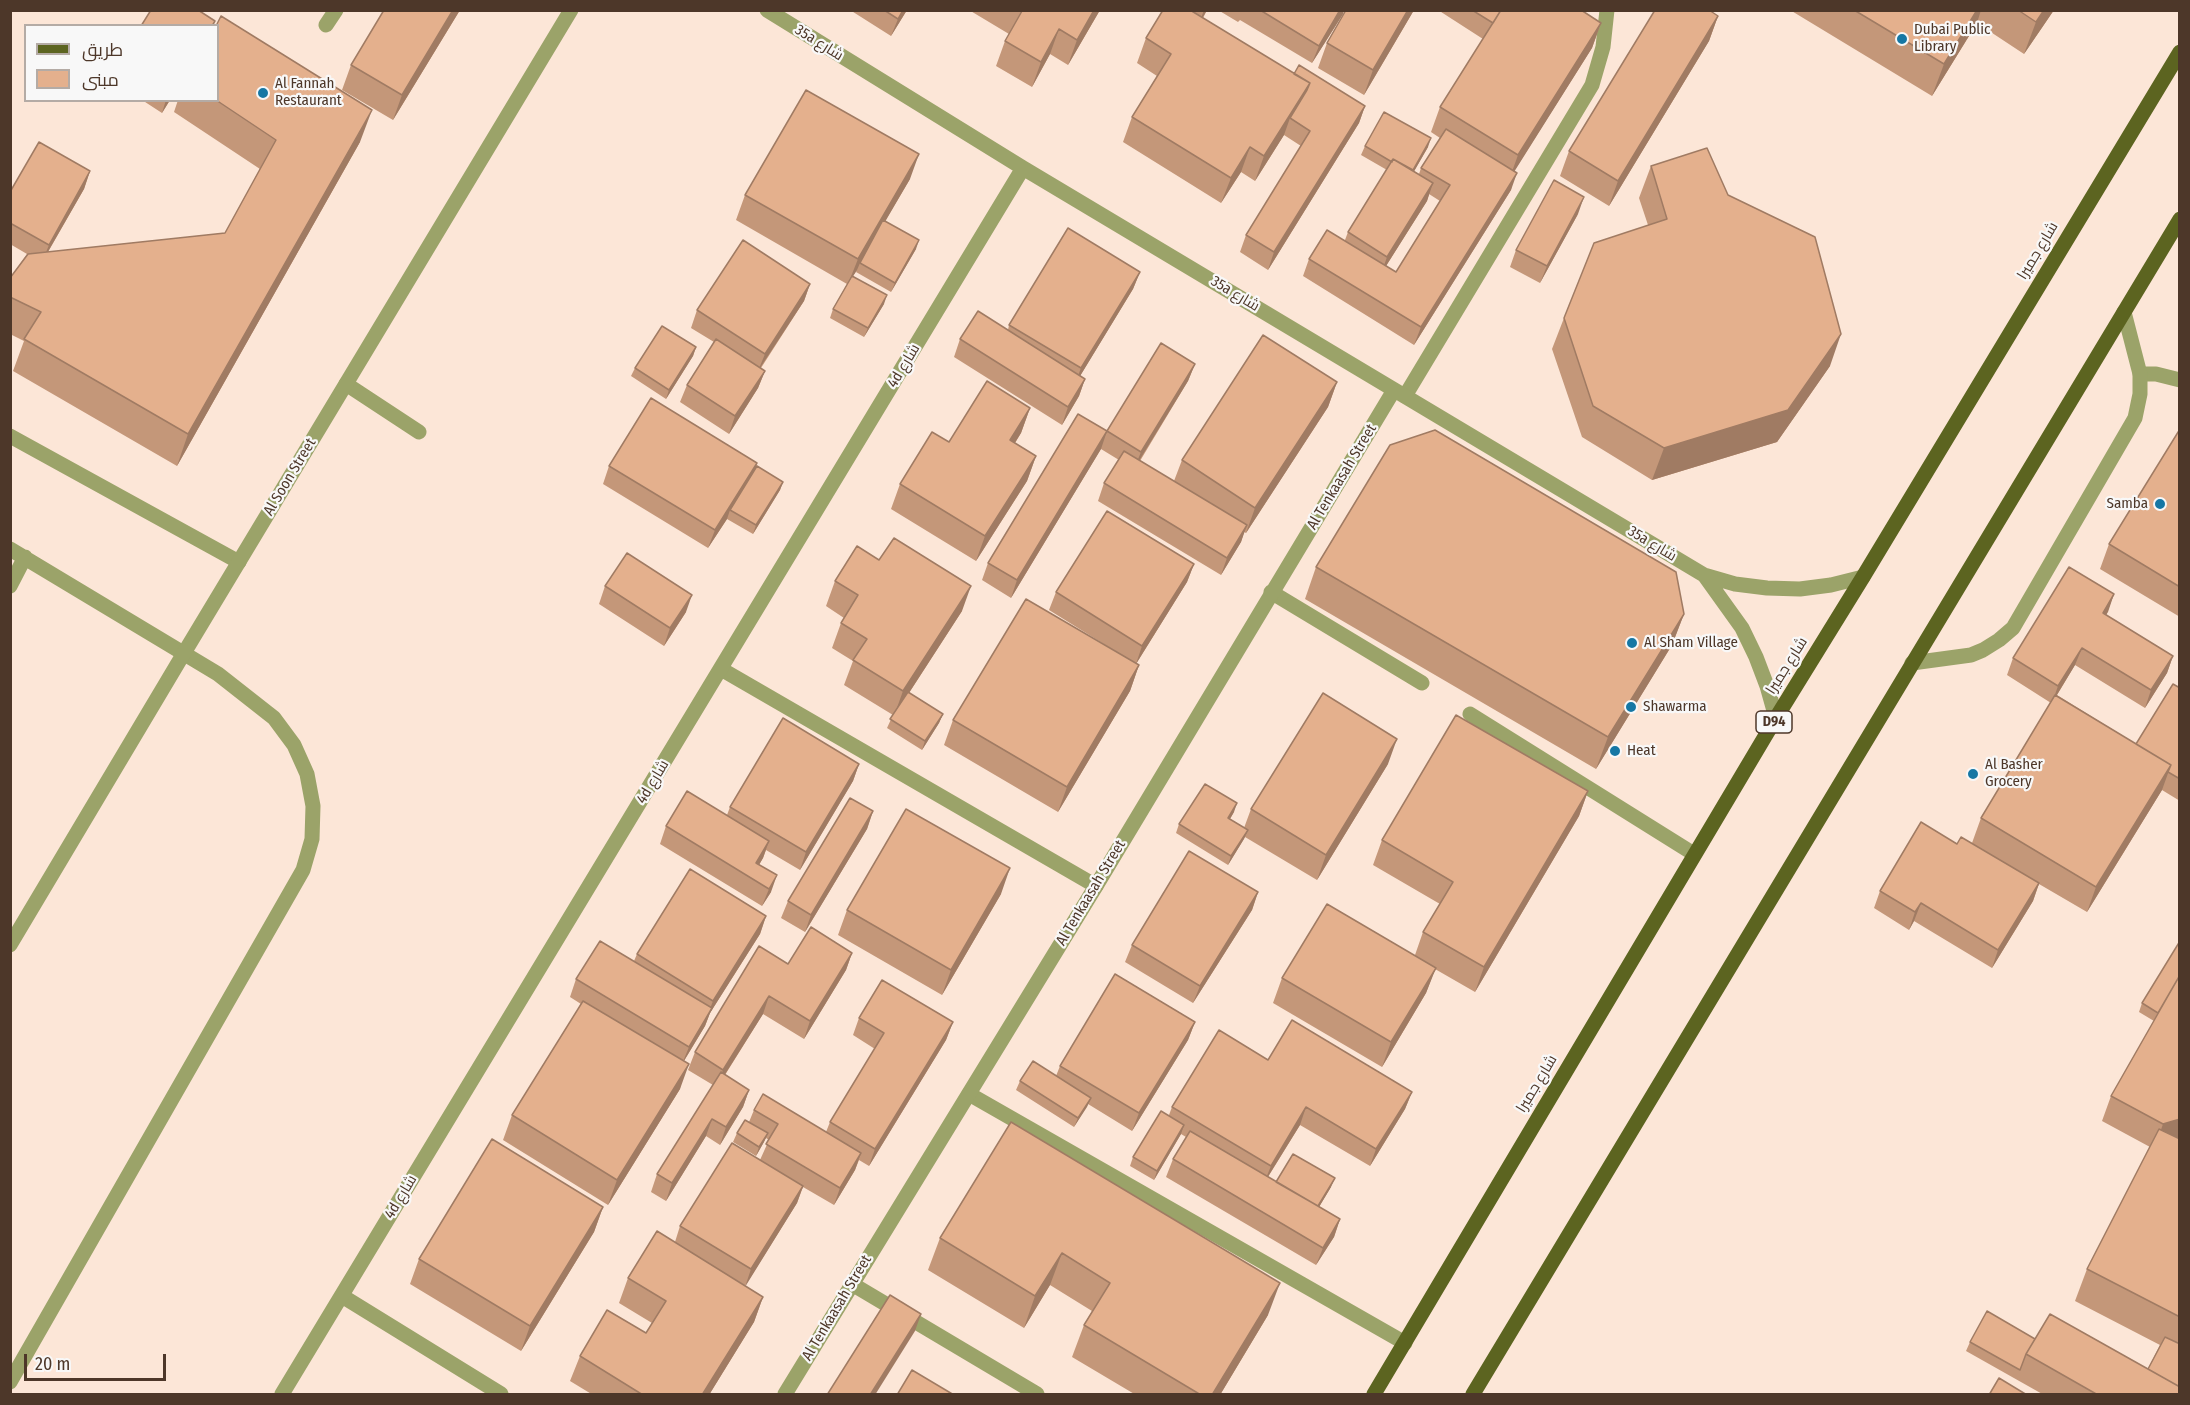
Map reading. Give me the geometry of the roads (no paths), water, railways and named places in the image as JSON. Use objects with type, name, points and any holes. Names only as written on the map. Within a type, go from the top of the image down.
[{"type":"main road","name":"شارع جميرا","points":[[1374,1395],[1694,854],[2180,52]]},
{"type":"main road","points":[[1473,1395],[2180,219]]},
{"type":"street","points":[[326,25],[336,10]]},
{"type":"street","name":"Al Soon Street","points":[[10,945],[571,10]]},
{"type":"street","name":"35a شارع","points":[[767,10],[1023,168],[1704,575],[1735,584],[1800,589],[1863,578]]},
{"type":"street","name":"Al Tenkaasah Street","points":[[784,1395],[1096,886],[1271,592],[1400,393],[1592,85],[1603,47],[1607,10]]},
{"type":"street","name":"4d شارع","points":[[282,1395],[1023,168]]},
{"type":"street","points":[[1912,663],[1971,655],[1999,640],[2013,628],[2136,418],[2140,394],[2140,374],[2124,312]]},
{"type":"street","points":[[2140,374],[2156,374],[2180,380]]},
{"type":"street","points":[[346,384],[419,432]]},
{"type":"street","points":[[10,436],[239,562]]},
{"type":"street","points":[[10,549],[218,674],[274,718],[294,745],[307,774],[314,806],[312,839],[303,870],[10,1382]]},
{"type":"street","points":[[10,586],[26,557]]},
{"type":"street","name":"35a شارع","points":[[1704,575],[1742,628],[1767,686],[1776,718]]},
{"type":"street","points":[[1271,592],[1422,683]]},
{"type":"street","points":[[721,669],[1096,886]]},
{"type":"street","points":[[1470,714],[1694,854]]},
{"type":"street","points":[[969,1094],[1405,1343]]},
{"type":"street","points":[[852,1284],[1037,1395]]},
{"type":"street","points":[[342,1296],[501,1395]]},
{"type":"place","name":"Dubai Public Library","points":[[1902,39]]},
{"type":"place","name":"Al Fannah Restaurant","points":[[263,93]]},
{"type":"place","name":"Samba","points":[[2160,504]]},
{"type":"place","name":"Al Sham Village","points":[[1632,643]]},
{"type":"place","name":"Shawarma","points":[[1631,707]]},
{"type":"place","name":"Heat","points":[[1615,751]]},
{"type":"place","name":"Al Basher Grocery","points":[[1973,774]]}]
